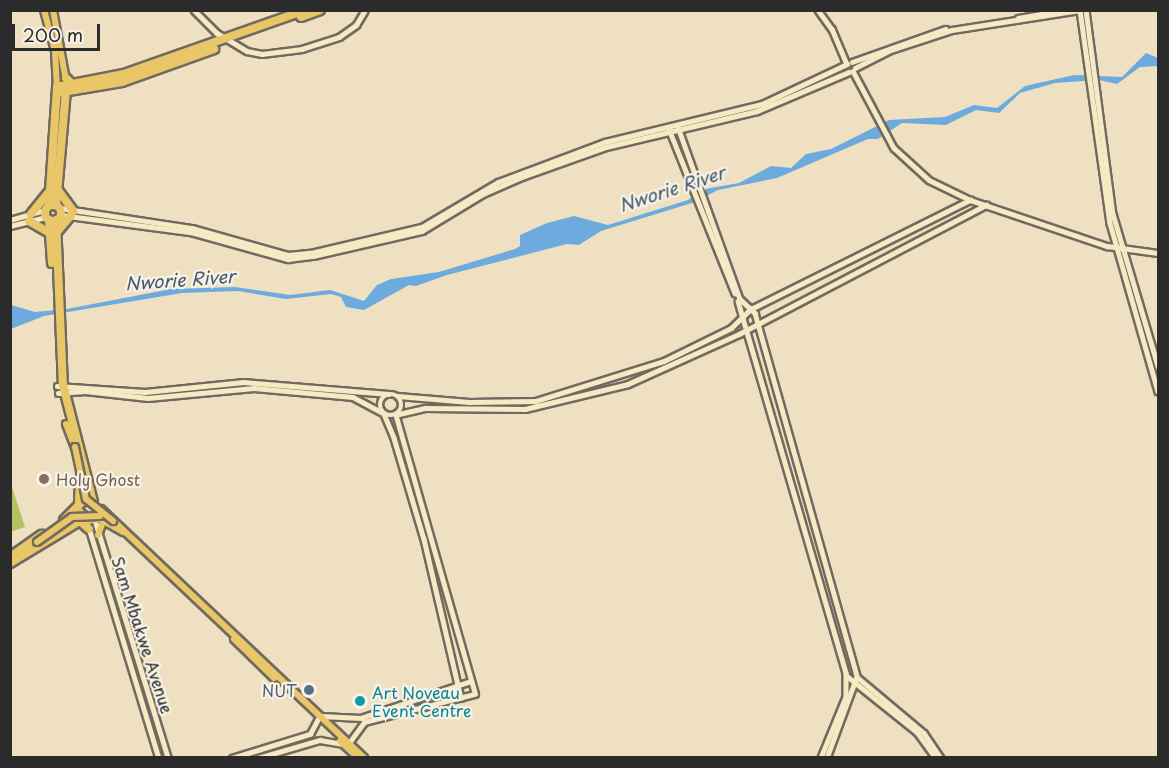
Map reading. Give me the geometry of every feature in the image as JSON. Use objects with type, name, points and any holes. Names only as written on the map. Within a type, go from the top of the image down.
[{"type":"highway","points":[[231,41],[306,10]]},
{"type":"highway","points":[[66,91],[122,81],[320,10]]},
{"type":"highway","points":[[66,78],[56,163],[53,234],[61,389],[66,424],[78,470],[78,505],[84,519]]},
{"type":"highway","points":[[53,234],[72,213],[54,190]]},
{"type":"highway","points":[[53,234],[30,218],[54,190]]},
{"type":"highway","points":[[61,389],[96,505],[96,519],[84,519],[72,523]]},
{"type":"highway","points":[[11,560],[78,505],[96,505]]},
{"type":"highway","points":[[11,560],[72,523],[80,520],[89,529]]},
{"type":"main road","points":[[44,10],[66,91]]},
{"type":"main road","points":[[53,10],[66,78]]},
{"type":"main road","points":[[66,424],[75,447],[86,500],[147,551]]},
{"type":"main road","points":[[96,505],[364,758]]},
{"type":"main road","points":[[11,560],[81,514],[95,514],[112,522],[130,537]]},
{"type":"main road","points":[[96,519],[112,522]]},
{"type":"main road","points":[[98,535],[103,522],[112,522]]},
{"type":"main road","points":[[347,744],[357,758]]},
{"type":"street","points":[[194,10],[213,30],[254,53],[302,50],[348,33],[365,10]]},
{"type":"street","points":[[818,10],[832,29],[901,158],[918,174],[970,200],[1121,248],[1158,253]]},
{"type":"street","points":[[851,67],[898,44],[960,25],[1066,10]]},
{"type":"street","points":[[10,220],[53,213],[72,213],[192,228],[298,254],[422,227],[498,182],[605,142],[669,129],[762,104],[888,51],[952,30],[1080,10],[1091,65]]},
{"type":"street","points":[[1086,10],[1091,65],[1110,200],[1158,391]]},
{"type":"street","points":[[212,47],[213,30]]},
{"type":"street","points":[[678,126],[701,200],[747,328],[846,673],[846,697],[821,758]]},
{"type":"street","points":[[669,129],[699,194]]},
{"type":"street","points":[[701,200],[740,299],[751,309],[758,323],[857,677],[857,686],[827,758]]},
{"type":"street","points":[[61,389],[129,393],[247,382],[398,396],[510,403],[562,395],[664,361],[731,328],[751,309],[970,200]]},
{"type":"street","points":[[129,393],[148,398],[260,388],[353,397],[382,413],[397,415],[425,408],[516,410],[570,401],[651,375],[758,323],[986,204]]},
{"type":"street","points":[[10,226],[30,218]]},
{"type":"street","points":[[1121,248],[1158,366]]},
{"type":"street","points":[[389,394],[380,402],[382,413],[394,438],[426,550],[451,643],[461,698]]},
{"type":"street","points":[[258,758],[320,740],[347,744],[364,722],[475,694],[397,415],[402,405],[398,396]]},
{"type":"street","name":"Sam Mbakwe Avenue","points":[[84,519],[159,758]]},
{"type":"street","name":"Sam Mbakwe Avenue","points":[[96,519],[98,535],[168,758]]},
{"type":"street","points":[[846,673],[857,686],[917,732],[936,758]]},
{"type":"street","points":[[857,677],[924,733],[941,758]]},
{"type":"street","points":[[232,758],[310,734],[319,717],[361,717],[471,681]]},
{"type":"green space","points":[[11,484],[25,527],[10,532]]},
{"type":"water","points":[[1146,53],[1158,58],[1158,66],[1140,67],[1117,84],[1099,80],[1055,83],[1020,93],[999,113],[976,110],[946,125],[902,123],[878,139],[868,139],[777,178],[718,190],[692,203],[601,231],[579,245],[567,244],[447,275],[416,286],[409,285],[364,310],[346,307],[341,297],[331,294],[286,299],[238,291],[182,293],[44,316],[11,329],[11,305],[35,312],[67,309],[171,289],[235,287],[290,295],[330,290],[364,301],[377,285],[391,279],[439,272],[515,249],[520,246],[520,235],[547,223],[574,216],[608,225],[688,200],[705,189],[739,183],[771,166],[791,168],[806,154],[831,149],[889,120],[945,117],[974,105],[997,108],[1025,86],[1074,75],[1122,77]]},
{"type":"place","name":"Holy Ghost","points":[[44,479]]},
{"type":"place","name":"NUT","points":[[309,690]]},
{"type":"place","name":"Art Noveau Event Centre","points":[[360,701]]},
{"type":"water label","name":"Nworie River","points":[[672,189]]},
{"type":"water label","name":"Nworie River","points":[[180,280]]}]
